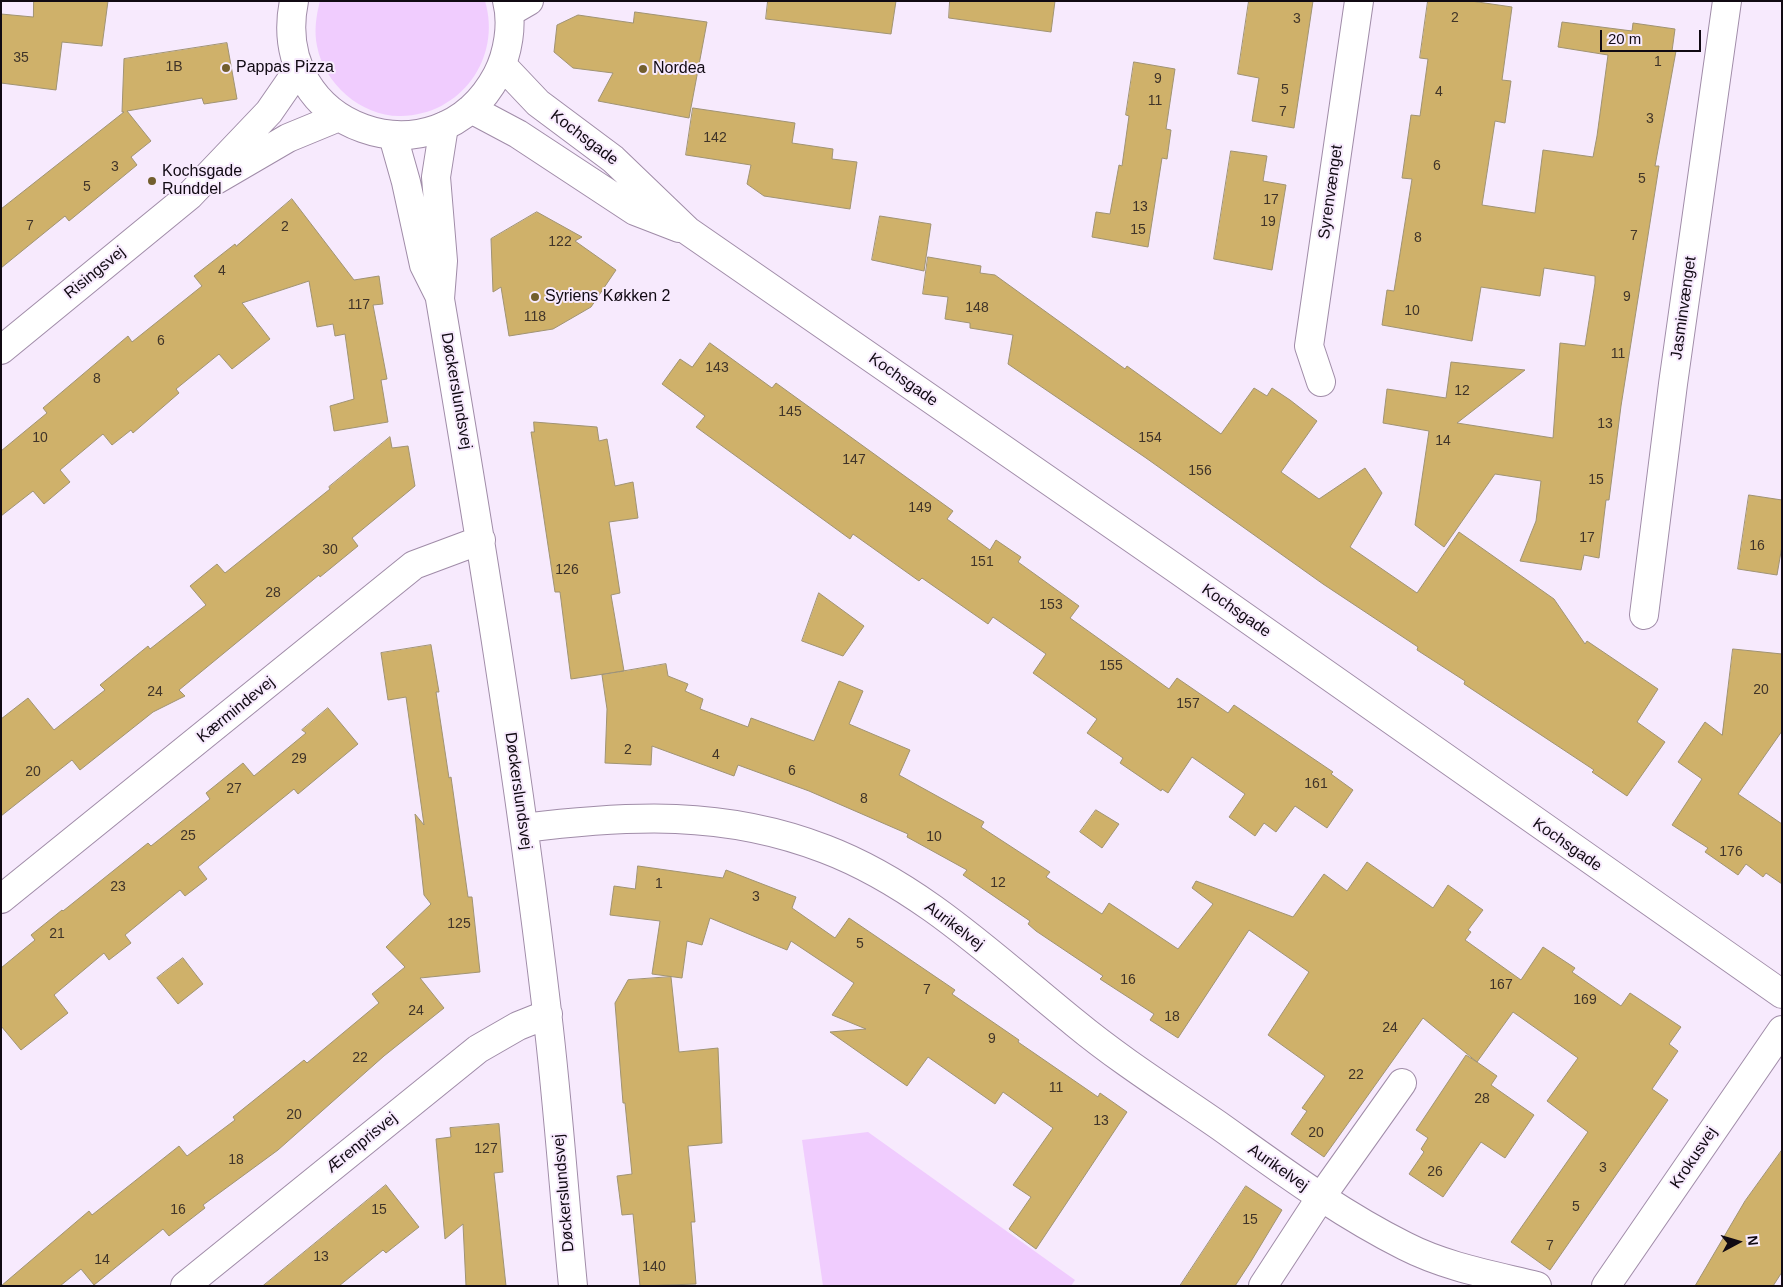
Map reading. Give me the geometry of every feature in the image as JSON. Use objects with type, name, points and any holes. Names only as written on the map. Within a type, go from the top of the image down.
[{"type":"street","points":[[294,1],[289,23],[298,70],[314,96],[339,118],[374,132],[393,136],[416,134],[444,126],[471,109],[489,90],[506,54],[515,5]]},
{"type":"street","name":"Syrenvænget","points":[[1321,382],[1310,346],[1359,1]]},
{"type":"street","name":"Jasminvænget","points":[[1644,615],[1673,384],[1727,1]]},
{"type":"street","name":"Kochsgade","points":[[502,65],[538,103],[613,159],[688,231],[1175,568],[1782,994]]},
{"type":"street","name":"Risingsvej","points":[[1,350],[189,196],[269,112],[298,70]]},
{"type":"street","name":"Kochsgade","points":[[471,109],[518,134],[586,181],[635,211],[688,231]]},
{"type":"street","name":"Risingsvej","points":[[189,196],[288,138],[339,118]]},
{"type":"street","name":"Døckerslundsvej","points":[[444,126],[436,177],[443,261],[440,299],[482,540],[524,828],[548,1014],[573,1286]]},
{"type":"street","name":"Døckerslundsvej","points":[[393,136],[406,182],[424,265],[440,299]]},
{"type":"street","name":"Kærmindevej","points":[[1,899],[414,565],[482,540]]},
{"type":"street","name":"Aurikelvej","points":[[524,828],[600,819],[673,817],[753,828],[834,853],[883,876],[937,912],[1093,1038],[1321,1197],[1406,1246],[1458,1268],[1537,1286]]},
{"type":"street","name":"Ærenprisvej","points":[[185,1286],[478,1049],[518,1026],[548,1014]]},
{"type":"street","name":"Krokusvej","points":[[1606,1286],[1782,1030]]},
{"type":"street","name":"Aurikelvej","points":[[1263,1286],[1321,1197],[1402,1083]]},
{"type":"shaded area","points":[[320,1],[485,1],[489,22],[487,43],[482,62],[472,80],[442,106],[423,113],[401,116],[386,115],[372,111],[347,96],[336,85],[321,60],[316,35]]},
{"type":"shaded area","points":[[868,1132],[1075,1280],[1071,1286],[823,1286],[802,1140]]},
{"type":"building","points":[[34,1],[108,1],[102,46],[62,42],[56,90],[1,83],[1,14],[33,17]]},
{"type":"building","points":[[768,1],[896,1],[891,34],[766,19]]},
{"type":"building","points":[[950,1],[1055,1],[1051,32],[949,18]]},
{"type":"building","points":[[1249,1],[1313,1],[1294,128],[1252,121],[1259,78],[1238,74]]},
{"type":"building","points":[[1428,1],[1471,1],[1512,7],[1502,80],[1511,81],[1505,123],[1495,121],[1482,205],[1535,213],[1543,150],[1593,157],[1597,136],[1608,55],[1558,47],[1562,22],[1632,31],[1633,23],[1675,29],[1672,51],[1676,51],[1655,166],[1659,166],[1621,406],[1609,500],[1606,500],[1599,558],[1584,555],[1581,570],[1520,561],[1536,521],[1541,481],[1495,474],[1444,547],[1415,525],[1429,431],[1383,423],[1387,389],[1446,398],[1451,362],[1525,370],[1457,423],[1553,438],[1560,343],[1585,346],[1595,283],[1595,276],[1544,268],[1540,296],[1481,287],[1472,341],[1382,325],[1387,290],[1394,291],[1412,179],[1402,178],[1411,115],[1420,116],[1428,59],[1420,58]]},
{"type":"building","points":[[635,12],[707,22],[689,118],[598,101],[613,73],[573,68],[554,52],[557,25],[578,15],[633,23]]},
{"type":"building","points":[[227,43],[237,99],[204,104],[202,98],[127,111],[151,141],[131,157],[137,165],[69,221],[65,216],[1,268],[1,209],[124,112],[122,112],[124,59]]},
{"type":"building","points":[[1134,62],[1175,69],[1166,129],[1171,130],[1167,159],[1162,158],[1148,247],[1092,237],[1096,212],[1110,214],[1119,165],[1122,166],[1129,116],[1126,115]]},
{"type":"building","points":[[693,108],[795,123],[792,143],[833,149],[832,159],[857,162],[850,209],[764,196],[747,184],[751,165],[686,155]]},
{"type":"building","points":[[1231,151],[1267,156],[1263,181],[1286,185],[1272,270],[1214,259]]},
{"type":"building","points":[[292,199],[354,280],[379,276],[383,304],[373,305],[387,379],[381,380],[388,422],[334,431],[330,406],[354,399],[345,334],[335,336],[333,324],[317,327],[309,281],[242,303],[270,339],[232,369],[219,354],[176,389],[179,393],[133,433],[131,430],[112,445],[103,434],[60,470],[70,482],[44,504],[33,491],[1,516],[1,451],[47,413],[43,408],[128,336],[132,342],[202,286],[194,276],[235,244],[236,246]]},
{"type":"building","points":[[537,212],[582,237],[575,241],[616,270],[591,307],[553,329],[509,336],[501,287],[493,292],[491,239]]},
{"type":"building","points":[[880,216],[931,224],[924,271],[872,260]]},
{"type":"building","points":[[928,257],[981,266],[980,273],[995,275],[1125,369],[1127,366],[1221,434],[1254,388],[1267,396],[1272,388],[1290,400],[1317,421],[1281,472],[1319,499],[1365,468],[1382,493],[1350,547],[1417,593],[1459,532],[1554,599],[1585,644],[1587,641],[1658,689],[1637,722],[1665,742],[1627,796],[1592,772],[1594,770],[1464,684],[1465,681],[1417,650],[1418,647],[1323,584],[1146,458],[1008,364],[1013,335],[970,328],[970,323],[945,319],[948,297],[923,294]]},
{"type":"building","points":[[710,343],[772,388],[776,383],[953,511],[947,519],[990,550],[996,540],[1021,557],[1018,562],[1079,606],[1070,618],[1169,689],[1177,678],[1228,713],[1234,705],[1333,772],[1331,774],[1353,790],[1327,828],[1295,806],[1276,832],[1264,823],[1255,836],[1229,817],[1245,794],[1192,757],[1168,793],[1162,789],[1161,791],[1120,763],[1123,758],[1087,733],[1097,719],[1033,673],[1046,654],[993,617],[988,624],[922,578],[919,581],[853,534],[850,539],[696,427],[705,416],[662,384],[680,359],[692,367]]},
{"type":"building","points":[[534,422],[597,427],[599,441],[607,439],[615,486],[633,482],[638,518],[609,522],[620,593],[611,595],[624,671],[571,679],[560,592],[555,592],[531,432],[534,432]]},
{"type":"building","points":[[390,437],[392,448],[408,446],[415,486],[352,538],[358,546],[320,577],[319,575],[179,690],[185,696],[153,712],[80,770],[72,760],[1,816],[1,719],[28,698],[54,730],[105,690],[100,685],[148,646],[150,649],[206,605],[190,586],[217,564],[225,573],[330,489],[329,487]]},
{"type":"building","points":[[1749,495],[1782,500],[1782,546],[1777,575],[1738,569]]},
{"type":"building","points":[[819,593],[864,626],[843,656],[802,641]]},
{"type":"building","points":[[431,645],[439,692],[436,692],[449,778],[451,777],[468,897],[472,897],[480,972],[420,978],[444,1008],[384,1056],[278,1150],[203,1205],[205,1208],[169,1236],[163,1229],[94,1285],[81,1269],[60,1286],[1,1286],[89,1211],[92,1215],[179,1146],[187,1156],[235,1120],[233,1117],[304,1060],[307,1063],[379,1003],[372,994],[405,967],[386,947],[431,904],[424,895],[415,814],[424,825],[406,697],[388,700],[381,653]]},
{"type":"building","points":[[1733,649],[1782,654],[1782,731],[1738,794],[1782,824],[1782,884],[1766,873],[1763,877],[1746,864],[1738,875],[1705,852],[1708,848],[1672,825],[1702,779],[1678,762],[1705,722],[1722,735]]},
{"type":"building","points":[[666,664],[668,676],[688,684],[685,691],[703,699],[700,709],[748,727],[751,718],[814,741],[839,681],[863,691],[849,724],[910,750],[899,775],[984,822],[981,827],[1050,872],[1046,877],[1102,914],[1109,903],[1178,949],[1213,904],[1192,888],[1196,881],[1293,917],[1324,874],[1347,891],[1367,862],[1433,908],[1448,885],[1483,910],[1468,930],[1471,932],[1465,940],[1521,980],[1543,947],[1575,968],[1572,972],[1621,1006],[1630,993],[1681,1027],[1669,1044],[1678,1051],[1652,1089],[1668,1100],[1550,1270],[1511,1242],[1588,1132],[1547,1101],[1578,1058],[1513,1012],[1477,1062],[1423,1018],[1324,1157],[1291,1134],[1307,1111],[1302,1108],[1325,1076],[1268,1035],[1309,972],[1249,930],[1178,1038],[1150,1020],[1154,1014],[1100,979],[1103,976],[1036,931],[1028,924],[1030,921],[963,875],[967,870],[907,837],[908,834],[809,791],[738,765],[734,776],[652,746],[651,765],[605,763],[607,709],[602,675]]},
{"type":"building","points":[[328,708],[358,744],[298,794],[294,789],[198,867],[207,879],[185,896],[180,890],[125,935],[131,943],[109,960],[104,953],[54,995],[68,1013],[21,1050],[1,1026],[1,968],[35,940],[31,935],[148,843],[151,846],[210,799],[206,793],[243,763],[254,776],[306,733],[302,730]]},
{"type":"building","points":[[1096,810],[1119,824],[1102,848],[1080,832]]},
{"type":"building","points":[[638,866],[723,878],[726,870],[796,897],[792,908],[835,938],[849,918],[955,990],[952,994],[1019,1040],[1018,1042],[1098,1097],[1100,1093],[1127,1112],[1036,1249],[1009,1229],[1031,1197],[1013,1185],[1053,1128],[1003,1092],[995,1104],[928,1057],[907,1086],[830,1032],[866,1029],[832,1015],[854,983],[791,941],[787,950],[710,918],[702,945],[687,941],[682,978],[652,974],[660,921],[610,915],[614,886],[635,889]]},
{"type":"building","points":[[183,958],[203,984],[178,1004],[157,978]]},
{"type":"building","points":[[671,977],[679,1052],[718,1048],[722,1143],[688,1146],[695,1222],[691,1222],[696,1284],[640,1286],[633,1214],[622,1215],[617,1176],[632,1174],[625,1103],[623,1103],[615,1003],[628,980]]},
{"type":"building","points":[[1466,1055],[1497,1076],[1491,1085],[1534,1115],[1505,1158],[1481,1142],[1443,1197],[1409,1174],[1424,1152],[1421,1149],[1428,1138],[1416,1130]]},
{"type":"building","points":[[499,1124],[503,1172],[494,1173],[506,1286],[466,1286],[463,1224],[445,1239],[436,1139],[451,1137],[450,1128]]},
{"type":"building","points":[[1782,1150],[1782,1272],[1773,1286],[1695,1286],[1745,1201]]},
{"type":"building","points":[[386,1185],[419,1227],[386,1253],[383,1250],[339,1286],[263,1286]]},
{"type":"building","points":[[1246,1186],[1282,1210],[1235,1286],[1180,1286]]},
{"type":"place","name":"Pappas Pizza","points":[[226,68]]},
{"type":"place","name":"Nordea","points":[[643,69]]},
{"type":"place","name":"Kochsgade Runddel","points":[[152,181]]},
{"type":"place","name":"Syriens Køkken 2","points":[[535,297]]}]
